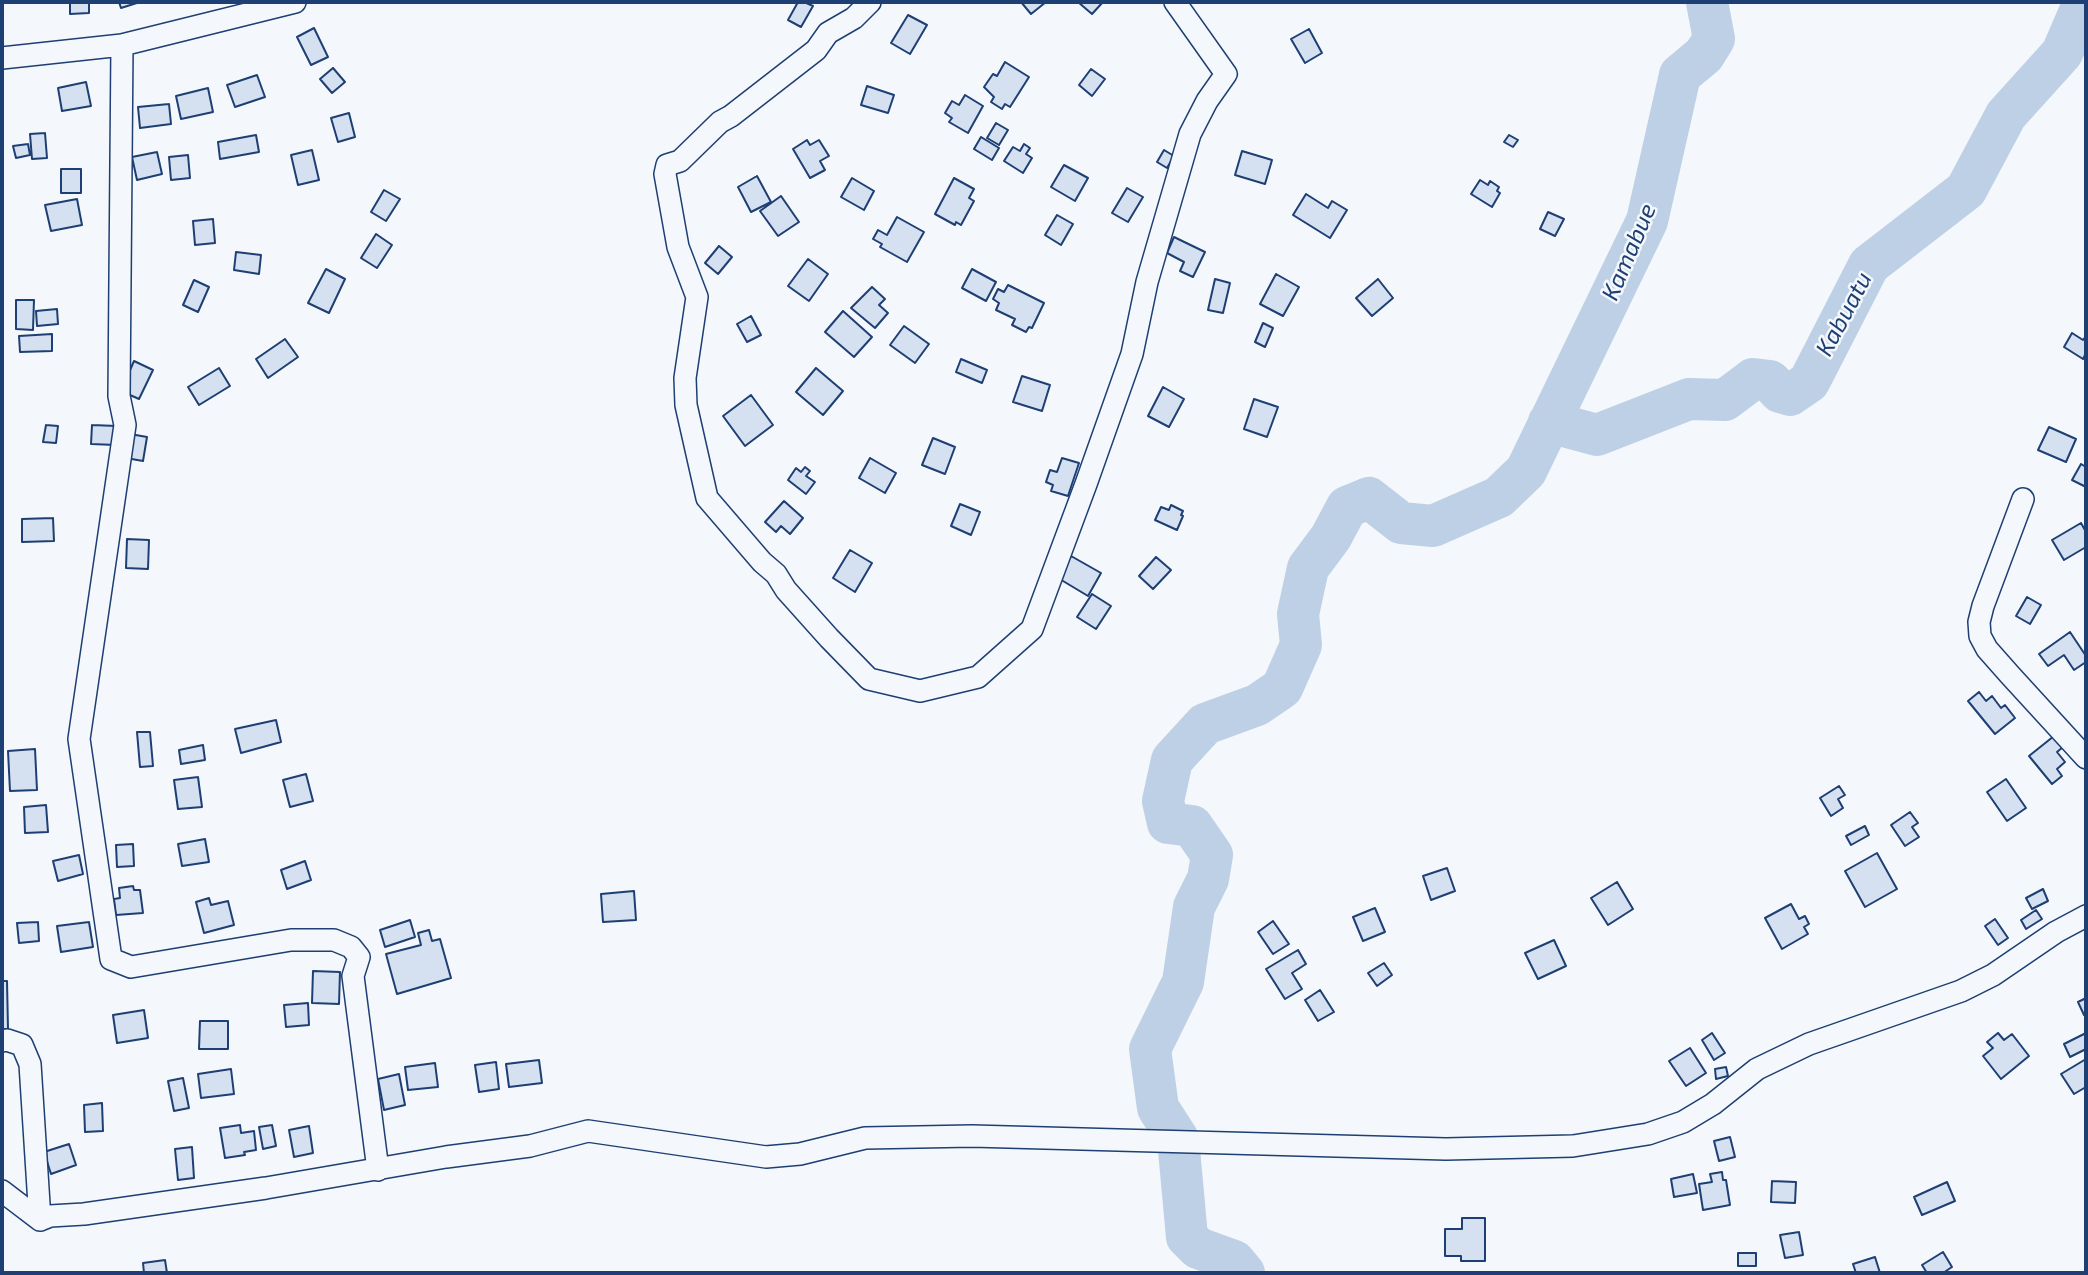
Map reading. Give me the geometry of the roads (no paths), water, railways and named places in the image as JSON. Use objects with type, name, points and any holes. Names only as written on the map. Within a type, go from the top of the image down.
[{"type":"street","points":[[2,58],[122,45],[295,2]]},
{"type":"street","points":[[870,2],[854,18],[828,33],[816,50],[732,116],[720,122],[680,161],[667,165],[665,173],[678,247],[698,297],[685,378],[686,405],[707,498],[762,562],[776,574],[786,590],[869,679],[920,691],[978,677],[1032,629],[1086,484],[1132,354],[1153,259],[1190,134],[1207,101],[1226,75],[1175,2]]},
{"type":"street","points":[[122,45],[119,396],[125,425],[79,739],[111,959],[131,967],[291,940],[334,940],[351,947],[359,957],[353,976],[378,1170]]},
{"type":"street","points":[[2024,499],[1983,606],[1979,622],[1980,636],[1987,649],[2010,676],[2086,758]]},
{"type":"street","points":[[40,1220],[50,1216],[84,1214],[530,1146],[588,1131],[766,1157],[800,1154],[865,1138],[972,1136],[1446,1149],[1573,1146],[1648,1134],[1683,1122],[1713,1104],[1757,1069],[1809,1044],[1961,990],[1993,975],[2056,932],[2086,916]]},
{"type":"street","points":[[2,1041],[22,1045],[30,1064],[40,1220]]},
{"type":"street","points":[[2,1191],[40,1220]]},
{"type":"waterway","name":"Kamabue","points":[[1244,1273],[1234,1261],[1198,1248],[1187,1237],[1178,1139],[1158,1108],[1150,1049],[1183,982],[1194,907],[1208,879],[1212,855],[1192,826],[1168,823],[1163,801],[1172,760],[1205,724],[1257,705],[1282,688],[1301,645],[1298,614],[1308,568],[1331,537],[1347,507],[1369,498],[1401,523],[1433,526],[1499,497],[1526,471],[1647,221],[1680,75],[1704,55],[1714,39],[1707,2]]},
{"type":"waterway","name":"Kabuatu","points":[[1549,422],[1597,435],[1689,399],[1725,400],[1753,379],[1770,381],[1780,392],[1790,395],[1809,382],[1869,265],[1966,190],[2006,115],[2062,53],[2084,2]]}]
